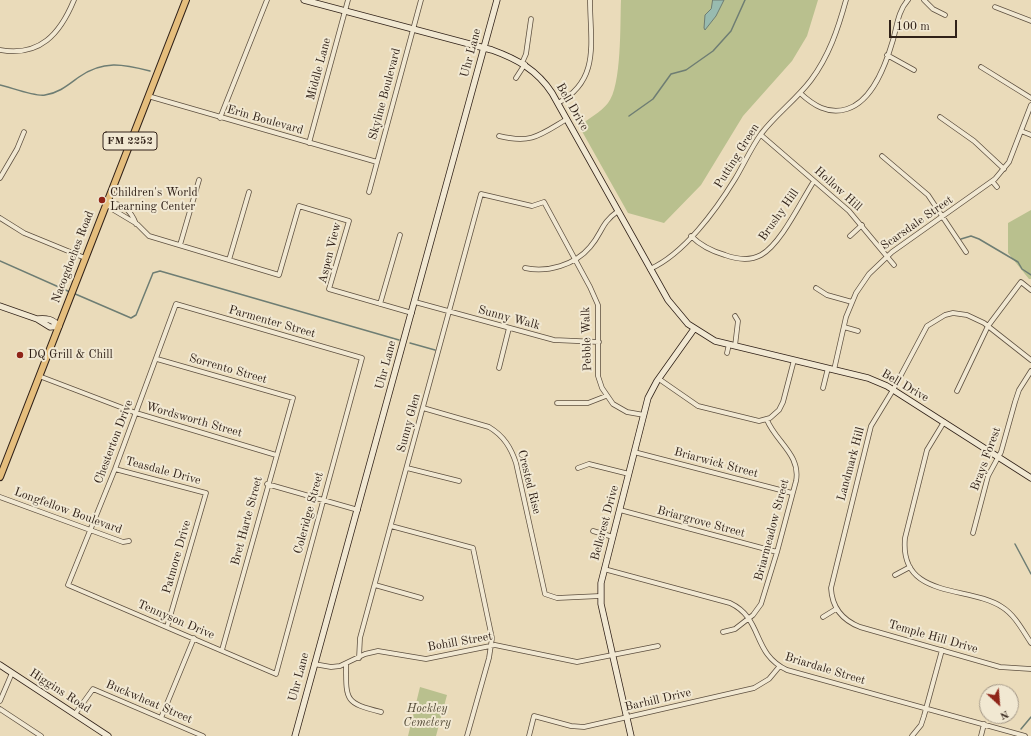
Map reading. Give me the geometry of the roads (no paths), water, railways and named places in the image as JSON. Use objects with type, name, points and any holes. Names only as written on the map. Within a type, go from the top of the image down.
[{"type":"main road","name":"Nacogdoches Road","points":[[0,477],[186,0]]},
{"type":"street","points":[[0,50],[18,51],[35,47],[58,31],[74,0]]},
{"type":"street","points":[[220,118],[267,0]]},
{"type":"street","name":"Bell Drive","points":[[304,0],[484,48],[510,56],[524,64],[541,78],[558,103],[650,269],[674,308],[694,329],[707,337],[732,345],[870,379],[893,390],[1031,478]]},
{"type":"street","name":"Middle Lane","points":[[309,143],[348,0]]},
{"type":"street","name":"Skyline Boulevard","points":[[369,192],[421,0]]},
{"type":"street","name":"Uhr Lane","points":[[295,736],[497,0]]},
{"type":"street","points":[[558,103],[577,90],[589,71],[591,60],[590,0]]},
{"type":"street","name":"Putting Green","points":[[650,269],[669,258],[691,236],[723,198],[761,135],[771,122],[811,81],[832,45],[846,0]]},
{"type":"street","points":[[800,93],[810,102],[823,109],[834,111],[852,107],[863,100],[872,89],[887,55],[902,9],[908,0]]},
{"type":"street","points":[[924,0],[933,9],[945,15]]},
{"type":"street","points":[[995,7],[1031,21]]},
{"type":"street","points":[[516,78],[524,64],[531,19]]},
{"type":"street","points":[[887,55],[914,70]]},
{"type":"street","points":[[981,67],[1031,98]]},
{"type":"street","name":"Erin Boulevard","points":[[148,96],[220,118],[377,162]]},
{"type":"street","name":"Scarsdale Street","points":[[824,388],[852,302],[869,274],[887,256],[992,182],[1004,169],[1014,152],[1031,105]]},
{"type":"street","points":[[940,117],[974,141],[1004,169]]},
{"type":"street","points":[[499,136],[516,140],[529,139],[567,119]]},
{"type":"street","points":[[1021,131],[1031,135]]},
{"type":"street","points":[[0,178],[17,149],[24,132]]},
{"type":"street","name":"Hollow Hill","points":[[761,135],[849,211],[894,264]]},
{"type":"street","points":[[882,156],[928,195],[966,252]]},
{"type":"street","points":[[180,245],[199,180]]},
{"type":"street","name":"Brushy Hill","points":[[691,236],[708,249],[729,257],[744,258],[760,256],[777,240],[814,181]]},
{"type":"street","points":[[992,182],[997,187]]},
{"type":"street","points":[[229,260],[249,192]]},
{"type":"street","name":"Pebble Walk","points":[[482,194],[532,206],[544,202],[593,292],[598,305],[598,376],[602,388],[606,396],[618,407],[632,413],[644,415]]},
{"type":"street","name":"Sunny Glen","points":[[359,658],[360,638],[482,194]]},
{"type":"street","name":"Aspen View","points":[[106,203],[115,202],[128,209],[136,224]]},
{"type":"street","name":"Aspen View","points":[[106,203],[112,209],[136,224],[146,234],[279,275],[299,206],[349,221],[329,289],[412,313]]},
{"type":"street","points":[[525,268],[535,271],[549,270],[574,259],[586,251],[596,238],[604,221],[618,211]]},
{"type":"street","points":[[0,218],[24,233],[85,258]]},
{"type":"street","points":[[850,236],[862,225]]},
{"type":"street","points":[[380,304],[400,235]]},
{"type":"street","points":[[957,391],[988,326],[1021,282],[1031,290]]},
{"type":"street","points":[[816,288],[826,295],[852,302]]},
{"type":"street","name":"Sunny Walk","points":[[415,302],[562,342],[599,342]]},
{"type":"street","name":"Parmenter Street","points":[[176,304],[362,358]]},
{"type":"street","name":"Chesterton Drive","points":[[68,585],[115,469],[157,359],[176,304]]},
{"type":"street","points":[[0,306],[37,319],[45,318],[52,320],[59,326]]},
{"type":"street","name":"Landmark Hill","points":[[836,609],[832,597],[831,584],[871,426],[893,390],[927,326],[945,315],[962,314],[976,318],[988,326]]},
{"type":"street","points":[[727,353],[732,345],[738,321],[735,316]]},
{"type":"street","points":[[988,326],[1031,360]]},
{"type":"street","points":[[844,327],[858,330]]},
{"type":"street","points":[[499,368],[509,328]]},
{"type":"street","name":"Bellcrest Drive","points":[[631,736],[612,656],[600,596],[604,569],[650,392],[694,329]]},
{"type":"street","name":"Coleridge Street","points":[[276,674],[362,358]]},
{"type":"street","name":"Sorrento Street","points":[[157,359],[293,398]]},
{"type":"street","points":[[659,378],[703,408],[752,421],[767,420],[775,414],[783,402],[794,360]]},
{"type":"street","name":"Brays Forest","points":[[973,533],[988,476],[999,457],[1014,402],[1021,386],[1031,371]]},
{"type":"street","name":"Wordsworth Street","points":[[39,376],[136,413],[276,455]]},
{"type":"street","points":[[557,403],[588,403],[606,396]]},
{"type":"street","name":"Bret Harte Street","points":[[222,650],[267,484],[293,398]]},
{"type":"street","name":"Crested Rise","points":[[423,408],[489,427],[498,433],[508,444],[516,463],[545,594],[557,598],[600,596]]},
{"type":"street","name":"Briarmeadow Street","points":[[723,632],[735,630],[750,618],[762,604],[778,552],[796,477],[796,463],[789,451],[773,433],[767,420]]},
{"type":"street","points":[[944,422],[927,450],[905,538],[904,552],[914,573],[929,584],[1001,606],[1013,616],[1031,643]]},
{"type":"street","name":"Briarwick Street","points":[[634,452],[792,493]]},
{"type":"street","points":[[578,468],[589,464],[629,474]]},
{"type":"street","points":[[407,468],[459,482]]},
{"type":"street","name":"Teasdale Drive","points":[[115,469],[206,493]]},
{"type":"street","points":[[267,484],[358,510]]},
{"type":"street","name":"Patmore Drive","points":[[167,627],[206,493]]},
{"type":"street","name":"Longfellow Boulevard","points":[[0,497],[123,542],[129,541]]},
{"type":"street","name":"Briargrove Street","points":[[620,510],[778,552]]},
{"type":"street","points":[[391,526],[473,548],[491,631],[491,646],[467,736]]},
{"type":"street","points":[[593,531],[613,537]]},
{"type":"street","points":[[895,575],[910,567]]},
{"type":"street","name":"Briardale Street","points":[[604,569],[730,602],[738,606],[750,618],[764,652],[779,667],[979,723]]},
{"type":"street","name":"Tennyson Drive","points":[[68,585],[276,674]]},
{"type":"street","points":[[375,586],[421,598]]},
{"type":"street","points":[[823,617],[836,609]]},
{"type":"street","name":"Temple Hill Drive","points":[[836,609],[844,618],[860,627],[1000,667],[1031,669]]},
{"type":"street","points":[[161,718],[194,638]]},
{"type":"street","name":"Bohill Street","points":[[314,664],[331,667],[346,664],[374,652],[386,651],[426,659],[491,646],[509,646],[571,662],[584,662],[658,646]]},
{"type":"street","points":[[912,736],[921,725],[942,650]]},
{"type":"street","points":[[346,664],[346,688],[350,700],[361,707],[381,712]]},
{"type":"street","name":"Higgins Road","points":[[0,665],[108,736]]},
{"type":"street","name":"Barhill Drive","points":[[529,736],[534,716],[576,727],[584,727],[754,688],[769,679],[779,667]]},
{"type":"street","points":[[0,701],[12,673]]},
{"type":"street","name":"Buckwheat Street","points":[[75,714],[93,689],[203,736]]},
{"type":"street","points":[[0,708],[41,736]]},
{"type":"street","points":[[981,736],[984,724]]},
{"type":"street","name":"Briardale Street","points":[[984,724],[1026,736]]},
{"type":"water","points":[[713,0],[724,0],[716,16],[705,30],[705,15],[711,9]]},
{"type":"waterway","points":[[629,116],[653,99],[671,74],[686,70],[713,51],[731,31],[745,0]]},
{"type":"waterway","points":[[0,85],[29,93],[45,95],[59,91],[79,77],[96,68],[122,65],[150,71]]},
{"type":"waterway","points":[[961,239],[971,236],[979,239],[1018,262],[1022,269],[1031,275]]},
{"type":"waterway","points":[[0,261],[70,292]]},
{"type":"waterway","points":[[73,293],[131,318],[136,315],[153,273],[160,271],[399,340]]},
{"type":"waterway","points":[[410,343],[435,350]]},
{"type":"waterway","points":[[1015,544],[1031,574]]},
{"type":"waterway","points":[[1021,729],[1031,717]]},
{"type":"place","name":"Children's World Learning Center","points":[[102,200]]},
{"type":"place","name":"DQ Grill & Chill","points":[[20,355]]},
{"type":"park label","name":"Hockley Cemetery","points":[[427,716]]}]
